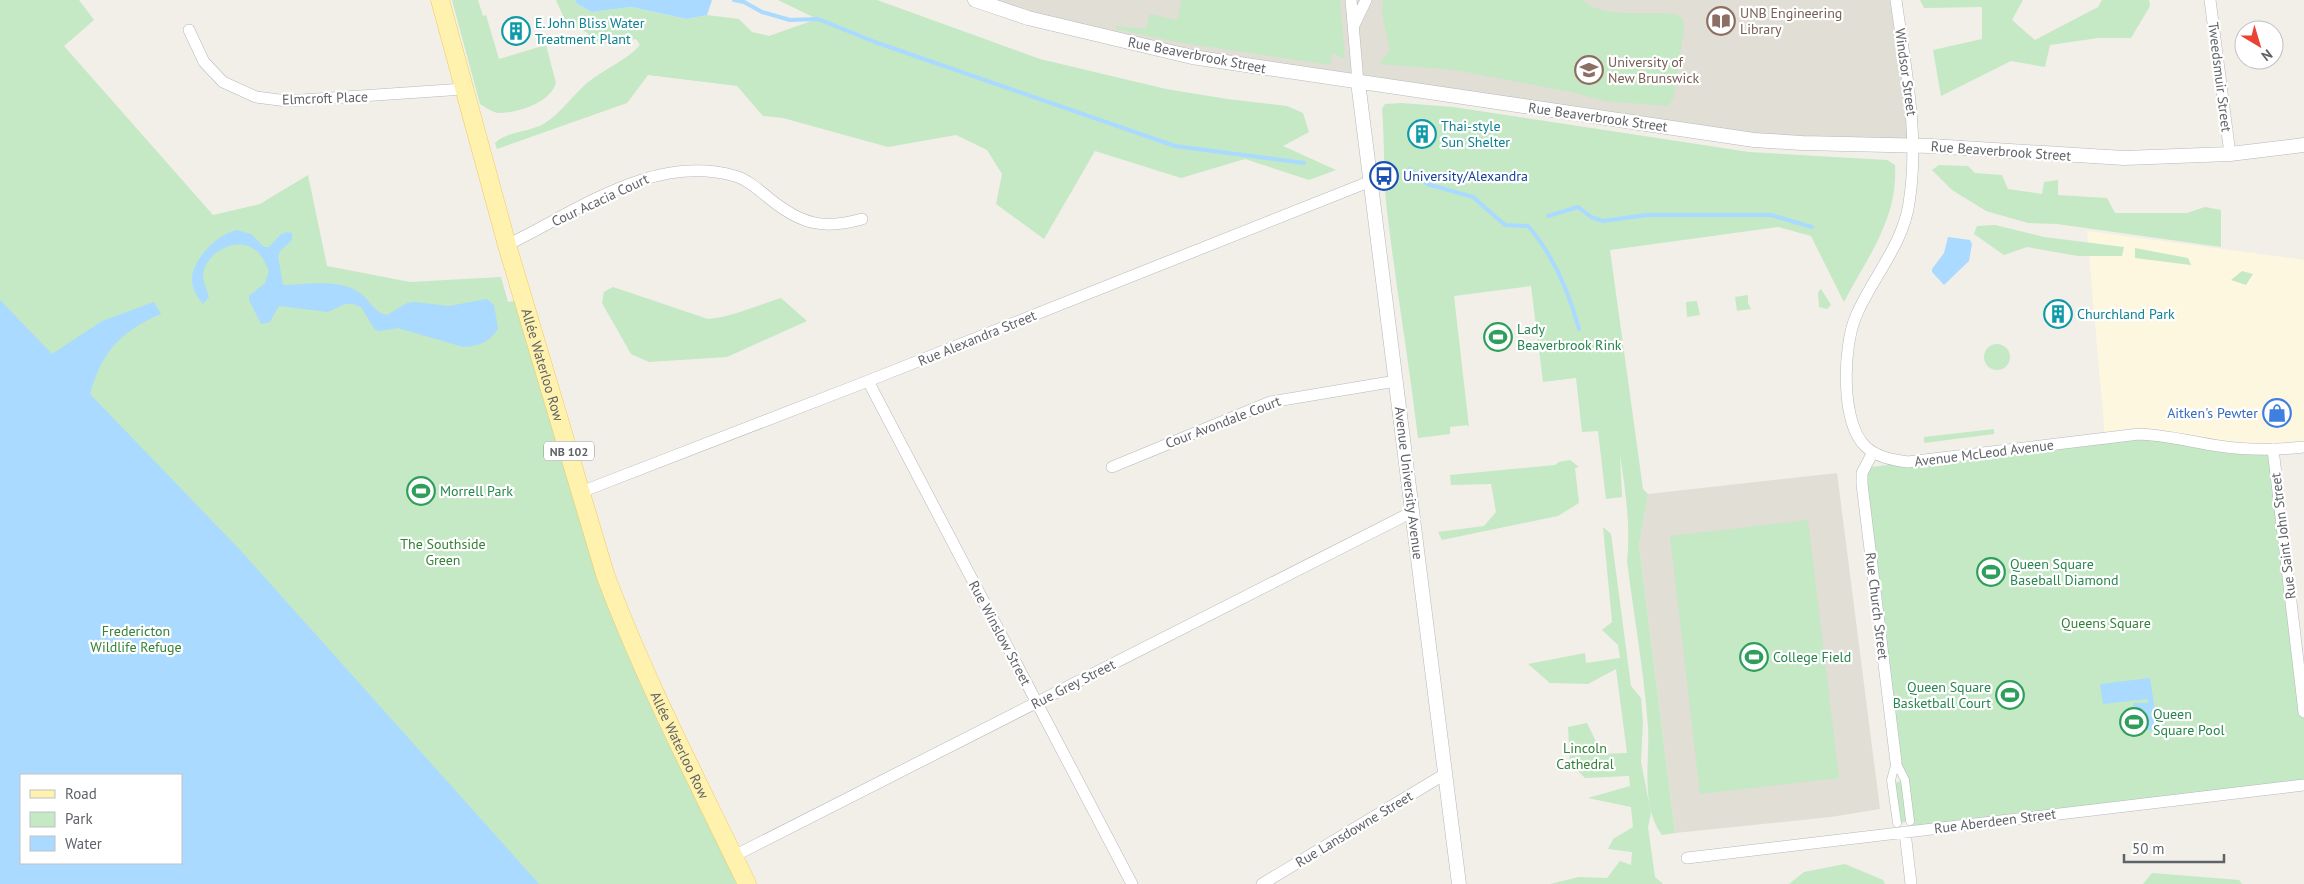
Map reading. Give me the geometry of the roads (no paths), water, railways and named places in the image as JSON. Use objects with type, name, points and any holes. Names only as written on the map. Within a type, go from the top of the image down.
[{"type":"main road","name":"Allée Waterloo Row","points":[[440,0],[507,244],[605,574],[621,617],[747,884]]},
{"type":"street","name":"Rue Beaverbrook Street","points":[[975,0],[1028,18],[1192,57],[1754,140],[1912,145],[2124,158],[2230,154],[2304,145]]},
{"type":"street","points":[[1351,0],[1358,82]]},
{"type":"street","points":[[1354,25],[1366,0]]},
{"type":"street","name":"Windsor Street","points":[[1896,0],[1913,122],[1912,145]]},
{"type":"street","name":"Tweedsmuir Street","points":[[2210,0],[2230,154]]},
{"type":"street","name":"Elmcroft Place","points":[[189,30],[204,62],[223,82],[256,97],[288,101],[464,89]]},
{"type":"street","name":"Avenue University Avenue","points":[[1358,82],[1459,884]]},
{"type":"street","name":"Avenue McLeod Avenue","points":[[1912,145],[1910,202],[1906,220],[1856,315],[1849,340],[1846,370],[1853,426],[1859,439],[1873,452],[1894,461],[1908,462],[2138,434],[2165,435],[2221,447],[2273,449],[2304,447]]},
{"type":"street","name":"Cour Acacia Court","points":[[507,244],[618,189],[660,174],[710,171],[737,176],[786,212],[824,225],[842,224],[862,219]]},
{"type":"street","name":"Rue Alexandra Street","points":[[581,492],[868,381],[1371,181]]},
{"type":"street","name":"Rue Winslow Street","points":[[868,381],[1132,884]]},
{"type":"street","name":"Cour Avondale Court","points":[[1112,466],[1270,402],[1396,381]]},
{"type":"street","name":"Rue Saint John Street","points":[[2273,449],[2298,616],[2304,712]]},
{"type":"street","name":"Rue Church Street","points":[[1873,452],[1862,473],[1862,484],[1896,762]]},
{"type":"street","name":"Rue Grey Street","points":[[734,856],[1412,512]]},
{"type":"street","points":[[1896,762],[1891,780],[1896,823]]},
{"type":"street","points":[[1896,762],[1905,780],[1911,884]]},
{"type":"street","name":"Rue Lansdowne Street","points":[[1262,884],[1446,774]]},
{"type":"street","name":"Rue Aberdeen Street","points":[[1687,858],[1907,827],[2304,785]]},
{"type":"water","points":[[575,0],[712,0],[707,15],[687,19],[631,7],[592,12],[577,4]]},
{"type":"water","points":[[237,230],[251,234],[264,247],[269,247],[281,234],[292,233],[292,240],[281,250],[278,256],[283,285],[323,283],[342,285],[360,293],[375,309],[387,315],[407,303],[449,306],[487,299],[494,305],[498,328],[483,343],[463,347],[398,328],[375,330],[361,307],[353,304],[345,304],[328,312],[279,306],[270,322],[261,324],[249,300],[249,296],[265,283],[269,271],[257,251],[246,245],[238,244],[222,249],[209,260],[203,275],[209,297],[203,304],[195,293],[192,283],[196,263],[201,255],[222,236]]},
{"type":"water","points":[[1948,237],[1970,240],[1972,244],[1969,261],[1944,285],[1932,272],[1932,269],[1944,253]]},
{"type":"water","name":"Fredericton Wildlife Refuge","points":[[0,300],[52,354],[102,321],[154,302],[161,314],[124,335],[115,344],[101,366],[90,394],[242,552],[539,884],[0,884]]},
{"type":"water","points":[[2150,678],[2158,731],[2124,727],[2134,703],[2148,703],[2148,699],[2103,704],[2100,684]]},
{"type":"waterway","points":[[734,0],[744,2],[762,12],[790,20],[818,19],[875,42],[1175,146],[1304,163]]},
{"type":"waterway","points":[[1410,169],[1427,184],[1473,197],[1505,225],[1528,226],[1546,250],[1560,275],[1579,329]]},
{"type":"waterway","points":[[1548,216],[1578,207],[1591,217],[1603,221],[1646,215],[1771,215],[1812,227]]},
{"type":"place","name":"UNB Engineering Library","points":[[1721,21]]},
{"type":"place","name":"E. John Bliss Water Treatment Plant","points":[[516,31]]},
{"type":"place","name":"University of New Brunswick","points":[[1589,70]]},
{"type":"place","name":"Thai-style Sun Shelter","points":[[1422,134]]},
{"type":"place","name":"University/Alexandra","points":[[1384,176]]},
{"type":"place","name":"Churchland Park","points":[[2058,314]]},
{"type":"place","name":"Lady Beaverbrook Rink","points":[[1498,337]]},
{"type":"place","name":"Aitken's Pewter","points":[[2277,413]]},
{"type":"place","name":"Morrell Park","points":[[421,491]]},
{"type":"place","name":"Queen Square Baseball Diamond","points":[[1991,572]]},
{"type":"place","name":"College Field","points":[[1754,657]]},
{"type":"place","name":"Queen Square Basketball Court","points":[[2010,695]]},
{"type":"place","name":"Queen Square Pool","points":[[2134,722]]},
{"type":"park label","name":"The Southside Green","points":[[443,552]]},
{"type":"park label","name":"Queens Square","points":[[2106,623]]},
{"type":"park label","name":"Lincoln Cathedral","points":[[1585,756]]}]
